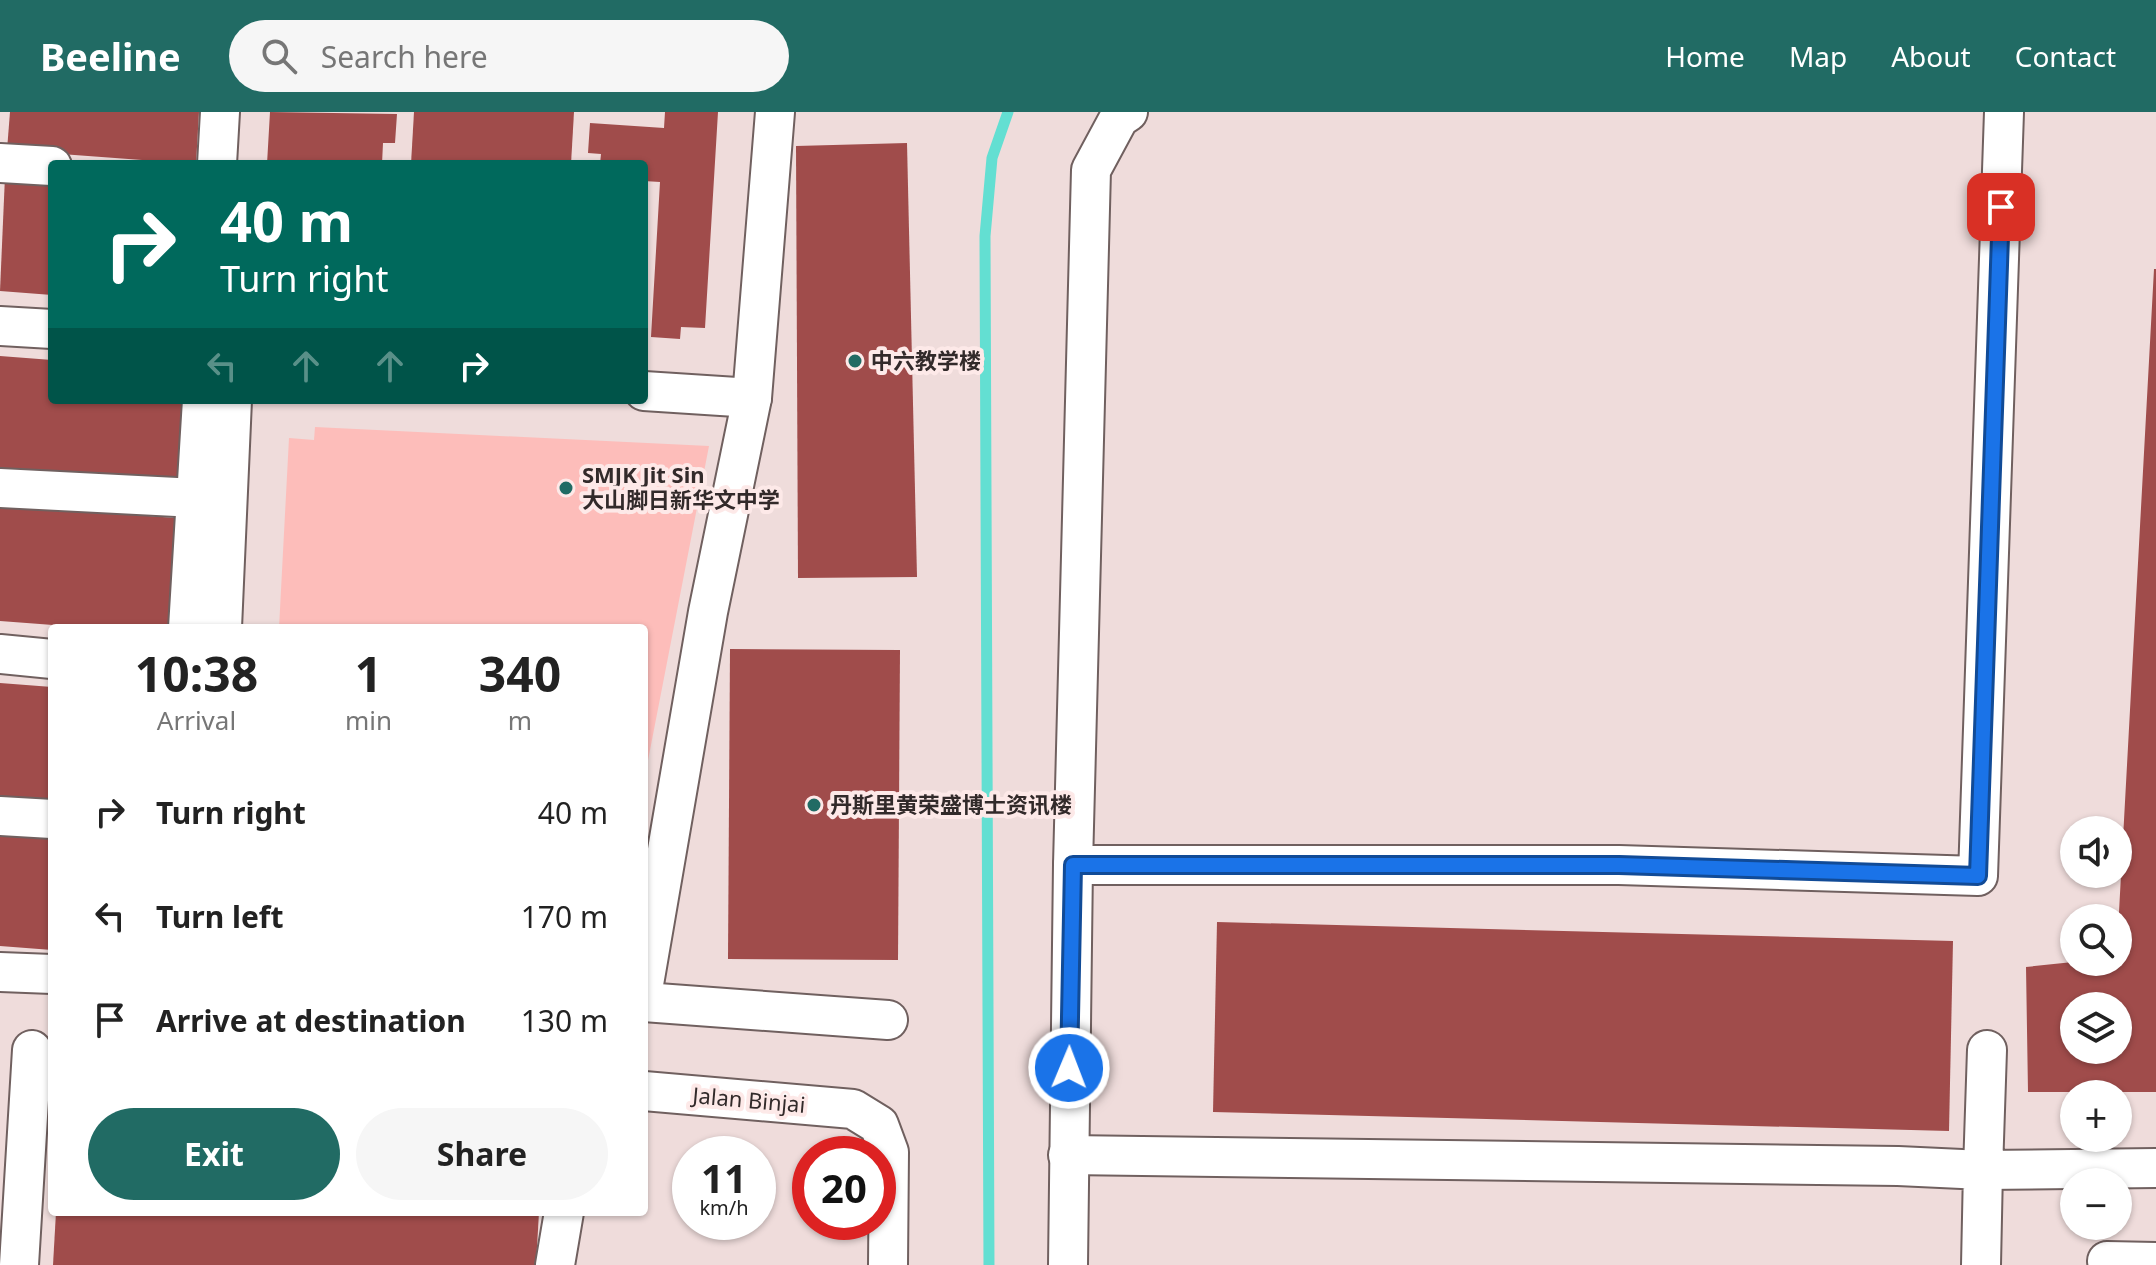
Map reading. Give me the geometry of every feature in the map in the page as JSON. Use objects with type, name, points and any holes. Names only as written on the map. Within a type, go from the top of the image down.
[{"type":"street","points":[[217,160],[220,112]]},
{"type":"street","points":[[648,961],[708,612],[752,398],[775,112]]},
{"type":"street","points":[[1068,1265],[1073,865],[1091,170],[1119,118],[1128,112]]},
{"type":"street","points":[[1073,865],[1619,865],[1978,876],[2004,112]]},
{"type":"street","points":[[0,163],[48,166]]},
{"type":"street","points":[[0,326],[48,329]]},
{"type":"street","points":[[648,391],[752,398]]},
{"type":"street","points":[[188,624],[202,404]]},
{"type":"street","points":[[222,624],[232,404]]},
{"type":"street","points":[[0,488],[196,498]]},
{"type":"street","points":[[0,654],[48,659]]},
{"type":"street","points":[[0,816],[48,819]]},
{"type":"street","points":[[0,972],[48,974]]},
{"type":"street","points":[[648,1002],[888,1020]]},
{"type":"street","points":[[19,1265],[28,1050]]},
{"type":"street","points":[[1981,1265],[1987,1050]]},
{"type":"street","name":"Jalan Binjai","points":[[648,1091],[853,1109],[879,1125],[889,1152],[888,1265]]},
{"type":"street","points":[[1068,1155],[1898,1166],[1983,1170],[2156,1168]]},
{"type":"street","points":[[555,1265],[563,1216]]},
{"type":"street","points":[[2107,1261],[2156,1262]]},
{"type":"shaded area","points":[[315,427],[709,446],[648,760],[648,624],[279,624],[289,438],[314,440]]},
{"type":"building","points":[[10,112],[199,112],[196,160],[142,160],[7,150]]},
{"type":"building","points":[[270,112],[397,114],[395,143],[383,143],[382,160],[267,160]]},
{"type":"building","points":[[414,112],[574,112],[571,160],[411,160]]},
{"type":"building","points":[[665,112],[718,112],[705,328],[681,327],[680,339],[651,337],[660,182],[648,181],[648,160],[600,160],[601,154],[588,153],[590,123],[664,128]]},
{"type":"building","name":"中六教学楼","points":[[907,143],[917,577],[798,578],[796,146]]},
{"type":"building","points":[[5,176],[48,179],[48,295],[0,291]]},
{"type":"building","points":[[2156,269],[2156,1092],[2132,1092],[2132,1080],[2060,1080],[2060,1092],[2028,1092],[2026,967],[2060,963],[2060,976],[2132,976],[2132,904],[2119,904],[2120,888],[2132,888],[2132,816],[2124,816]]},
{"type":"building","points":[[0,356],[48,360],[48,404],[183,404],[178,485],[0,472]]},
{"type":"building","points":[[0,505],[176,518],[168,624],[48,625],[0,621]]},
{"type":"building","name":"丹斯里黄荣盛博士资讯楼","points":[[730,649],[900,650],[898,960],[728,959]]},
{"type":"building","points":[[0,683],[48,687],[48,803],[0,799]]},
{"type":"building","points":[[0,830],[48,833],[48,950],[0,946]]},
{"type":"building","points":[[1217,922],[1953,941],[1949,1131],[1213,1112]]},
{"type":"building","points":[[56,1216],[539,1216],[536,1265],[53,1265]]},
{"type":"waterway","points":[[989,1265],[985,236],[992,158],[1008,112]]},
{"type":"place","name":"中六教学楼","points":[[855,361]]},
{"type":"place","name":"SMJK Jit Sin 大山脚日新华文中学","points":[[566,488]]},
{"type":"place","name":"丹斯里黄荣盛博士资讯楼","points":[[814,805]]},
{"type":"route","points":[[1069,1068],[1073,865],[1619,865],[1978,876],[2001,207]]}]
